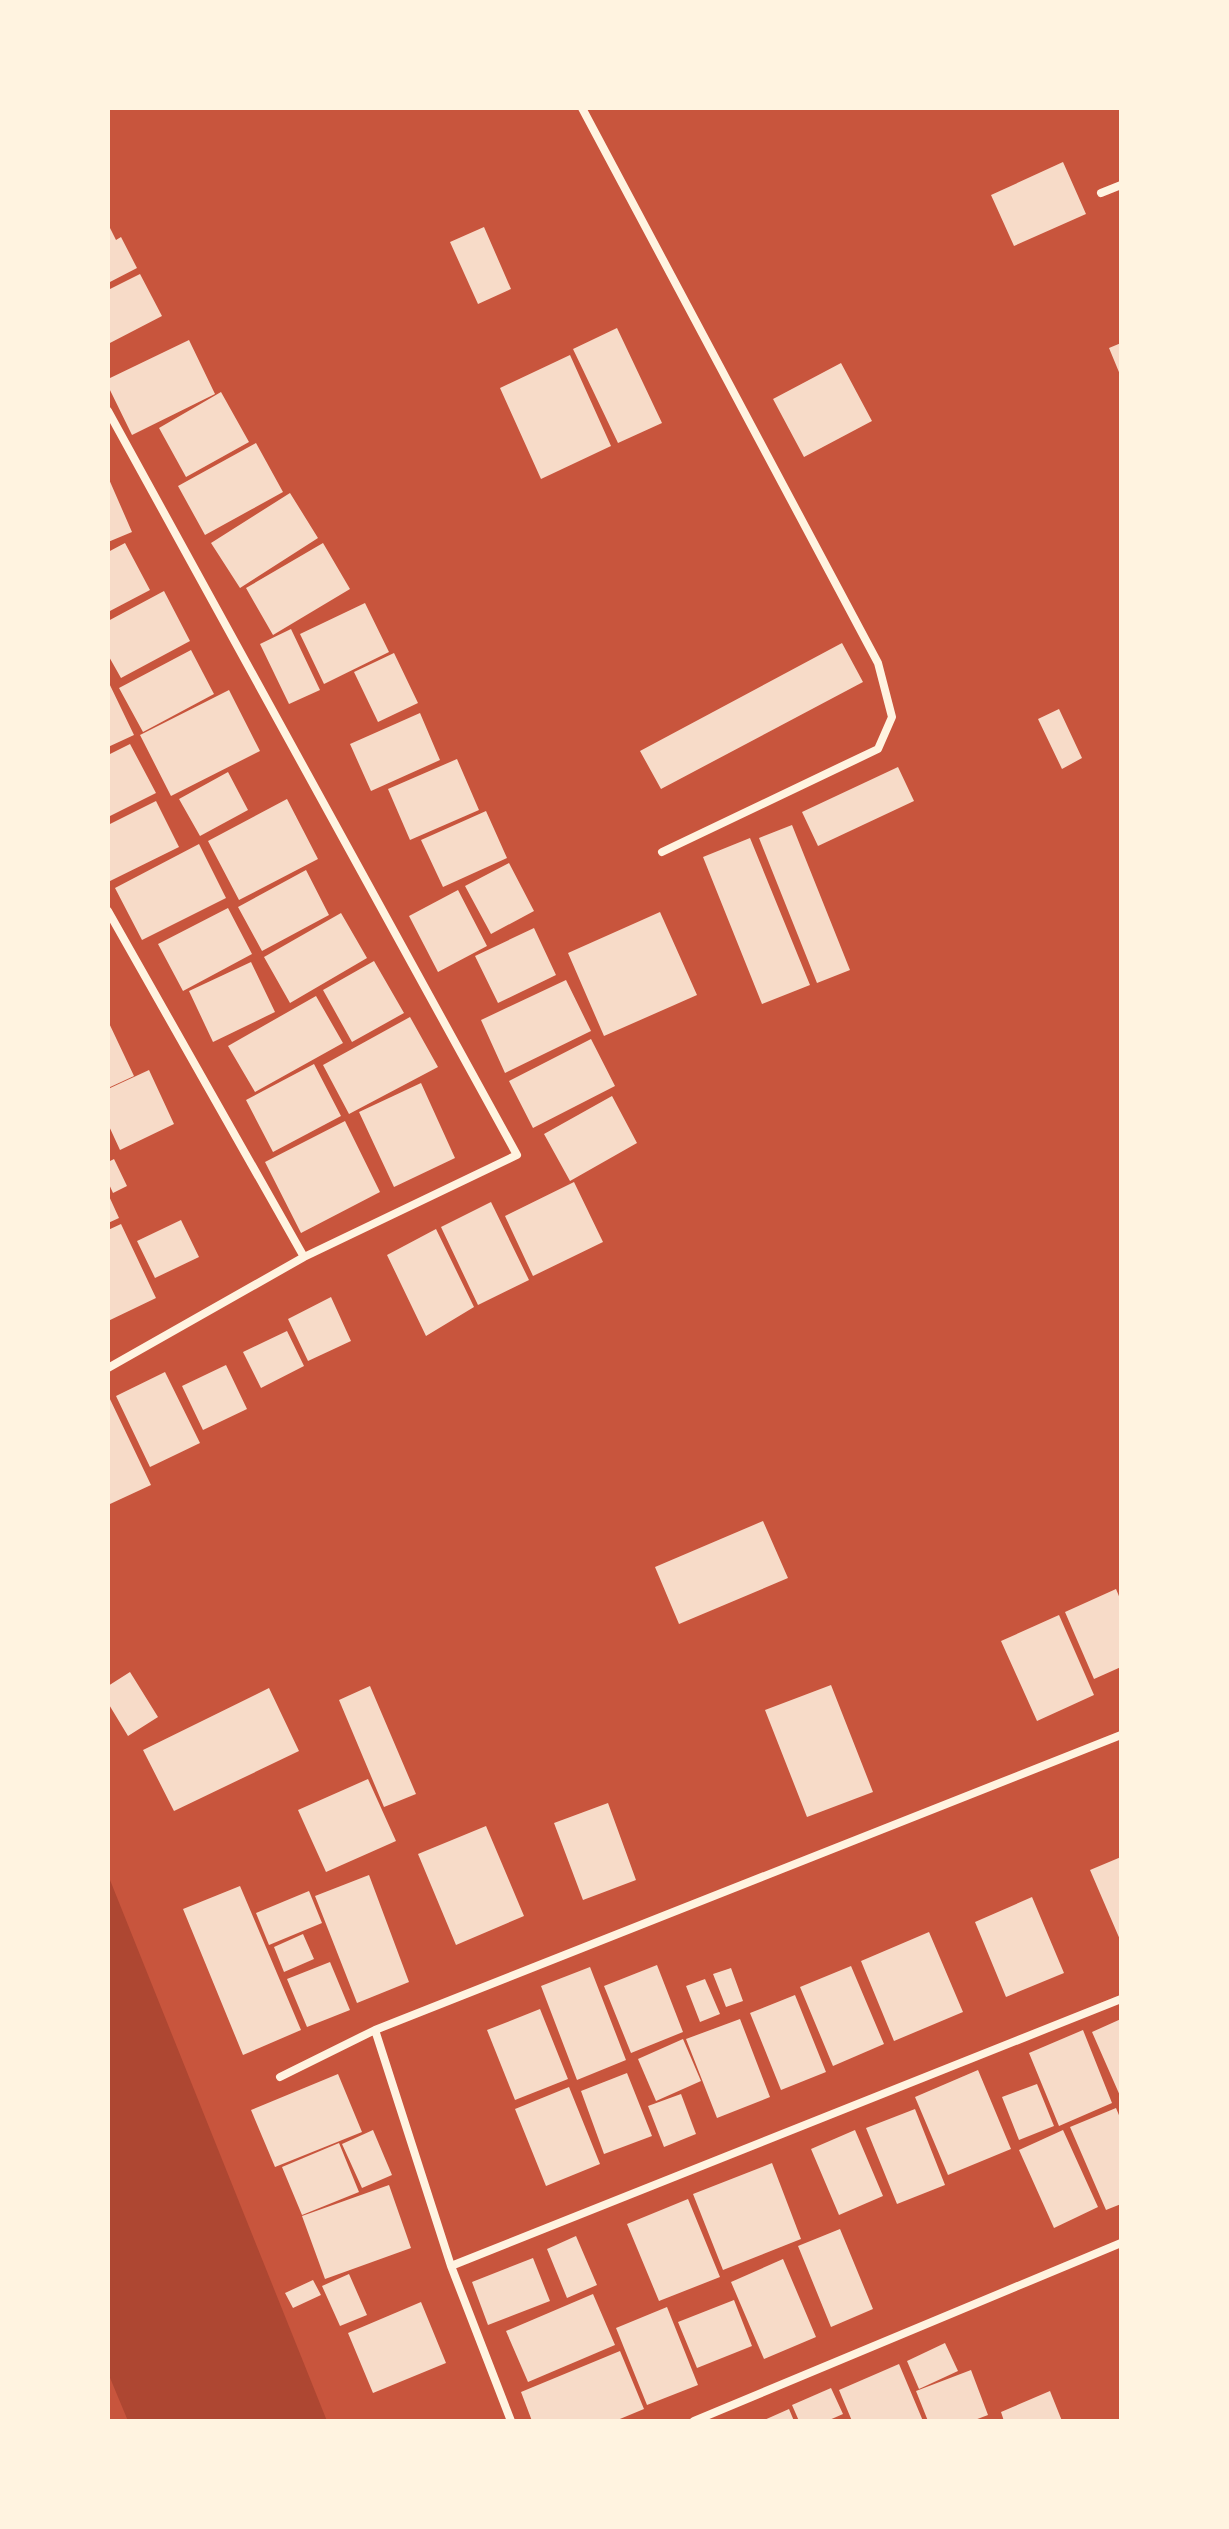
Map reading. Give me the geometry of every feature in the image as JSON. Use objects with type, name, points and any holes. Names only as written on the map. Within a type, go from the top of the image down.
[{"type":"street","points":[[582,108],[878,663],[892,717],[878,749],[662,852]]},
{"type":"street","points":[[1101,193],[1121,185]]},
{"type":"street","points":[[108,411],[517,1155],[304,1257],[108,1368]]},
{"type":"street","points":[[108,911],[304,1257]]},
{"type":"street","points":[[280,2077],[375,2030],[1121,1735]]},
{"type":"street","points":[[451,2266],[1121,1999]]},
{"type":"street","points":[[375,2030],[451,2266],[511,2421]]},
{"type":"street","points":[[694,2421],[1121,2243]]},
{"type":"shaded area","points":[[108,1875],[327,2421],[128,2421],[108,2373]]},
{"type":"building","points":[[1063,162],[1086,214],[1014,246],[991,195]]},
{"type":"building","points":[[108,224],[116,240],[121,237],[137,268],[108,283]]},
{"type":"building","points":[[484,227],[511,289],[478,304],[450,242]]},
{"type":"building","points":[[140,274],[162,316],[108,344],[108,290]]},
{"type":"building","points":[[617,328],[662,423],[618,443],[573,349]]},
{"type":"building","points":[[189,340],[215,394],[132,435],[108,386],[108,379]]},
{"type":"building","points":[[1121,343],[1121,377],[1109,348]]},
{"type":"building","points":[[570,355],[611,446],[541,479],[500,388]]},
{"type":"building","points":[[841,363],[872,421],[804,457],[773,399]]},
{"type":"building","points":[[221,392],[249,442],[186,477],[159,428]]},
{"type":"building","points":[[256,443],[283,492],[205,535],[178,486]]},
{"type":"building","points":[[108,477],[132,532],[108,542]]},
{"type":"building","points":[[290,493],[318,538],[240,588],[211,543]]},
{"type":"building","points":[[125,543],[150,590],[108,612],[108,552]]},
{"type":"building","points":[[323,543],[350,589],[273,635],[246,588]]},
{"type":"building","points":[[164,591],[190,641],[121,678],[108,655],[108,621]]},
{"type":"building","points":[[365,603],[389,652],[324,684],[300,634]]},
{"type":"building","points":[[291,629],[320,690],[289,704],[260,644]]},
{"type":"building","points":[[842,643],[863,682],[661,789],[640,751]]},
{"type":"building","points":[[191,650],[214,694],[143,732],[119,688]]},
{"type":"building","points":[[394,653],[418,703],[378,722],[354,672]]},
{"type":"building","points":[[108,681],[134,735],[108,747]]},
{"type":"building","points":[[229,690],[260,751],[171,796],[140,735]]},
{"type":"building","points":[[1059,709],[1082,758],[1062,769],[1038,719]]},
{"type":"building","points":[[420,713],[440,760],[371,791],[350,744]]},
{"type":"building","points":[[130,744],[156,793],[108,817],[108,755]]},
{"type":"building","points":[[457,759],[479,810],[410,840],[388,789]]},
{"type":"building","points":[[898,767],[914,801],[818,846],[802,812]]},
{"type":"building","points":[[228,772],[248,810],[200,836],[179,799]]},
{"type":"building","points":[[287,799],[318,859],[239,900],[208,841]]},
{"type":"building","points":[[156,801],[179,847],[108,882],[108,825]]},
{"type":"building","points":[[486,811],[507,858],[443,887],[421,840]]},
{"type":"building","points":[[792,825],[850,970],[817,983],[759,838]]},
{"type":"building","points":[[750,838],[810,985],[762,1004],[703,857]]},
{"type":"building","points":[[199,844],[226,898],[142,940],[115,888]]},
{"type":"building","points":[[509,863],[534,911],[491,934],[465,886]]},
{"type":"building","points":[[306,870],[329,915],[262,951],[238,907]]},
{"type":"building","points":[[458,890],[487,946],[438,972],[409,916]]},
{"type":"building","points":[[228,908],[252,954],[183,991],[158,944]]},
{"type":"building","points":[[660,912],[697,995],[604,1036],[568,953]]},
{"type":"building","points":[[341,913],[367,958],[290,1003],[264,957]]},
{"type":"building","points":[[534,928],[556,975],[498,1003],[475,956]]},
{"type":"building","points":[[374,961],[404,1013],[352,1042],[323,990]]},
{"type":"building","points":[[251,962],[275,1012],[213,1042],[189,991]]},
{"type":"building","points":[[566,980],[591,1031],[505,1073],[481,1020]]},
{"type":"building","points":[[316,996],[343,1043],[255,1092],[228,1046]]},
{"type":"building","points":[[410,1017],[438,1067],[349,1114],[323,1065]]},
{"type":"building","points":[[108,1021],[134,1076],[108,1088]]},
{"type":"building","points":[[591,1039],[615,1086],[533,1128],[509,1081]]},
{"type":"building","points":[[314,1064],[341,1116],[273,1152],[246,1100]]},
{"type":"building","points":[[149,1070],[174,1124],[120,1150],[108,1124],[108,1089]]},
{"type":"building","points":[[421,1083],[455,1158],[394,1187],[359,1112]]},
{"type":"building","points":[[612,1096],[637,1143],[570,1181],[544,1134]]},
{"type":"building","points":[[345,1121],[380,1192],[301,1233],[265,1162]]},
{"type":"building","points":[[114,1159],[127,1186],[113,1193],[108,1182],[108,1162]]},
{"type":"building","points":[[574,1182],[603,1242],[533,1276],[505,1216]]},
{"type":"building","points":[[108,1194],[119,1218],[108,1223]]},
{"type":"building","points":[[491,1202],[529,1280],[478,1305],[441,1227]]},
{"type":"building","points":[[181,1220],[199,1257],[155,1278],[137,1241]]},
{"type":"building","points":[[121,1224],[156,1298],[108,1321],[108,1230]]},
{"type":"building","points":[[436,1229],[474,1307],[426,1336],[387,1255]]},
{"type":"building","points":[[331,1297],[351,1341],[308,1361],[288,1319]]},
{"type":"building","points":[[287,1331],[304,1366],[261,1388],[243,1352]]},
{"type":"building","points":[[226,1365],[247,1409],[203,1430],[182,1386]]},
{"type":"building","points":[[165,1372],[200,1443],[150,1467],[116,1396]]},
{"type":"building","points":[[108,1395],[151,1485],[110,1504],[108,1499]]},
{"type":"building","points":[[763,1521],[788,1578],[679,1624],[655,1567]]},
{"type":"building","points":[[1116,1589],[1121,1601],[1121,1667],[1094,1679],[1065,1612]]},
{"type":"building","points":[[1059,1615],[1094,1695],[1037,1721],[1001,1641]]},
{"type":"building","points":[[130,1672],[158,1717],[128,1736],[108,1703],[108,1686]]},
{"type":"building","points":[[831,1685],[873,1792],[807,1817],[765,1710]]},
{"type":"building","points":[[370,1686],[416,1794],[384,1807],[339,1700]]},
{"type":"building","points":[[269,1688],[299,1751],[174,1811],[143,1750]]},
{"type":"building","points":[[368,1779],[396,1841],[326,1872],[298,1810]]},
{"type":"building","points":[[608,1803],[636,1880],[583,1900],[554,1823]]},
{"type":"building","points":[[486,1826],[524,1916],[456,1945],[418,1854]]},
{"type":"building","points":[[1121,1857],[1121,1942],[1090,1870]]},
{"type":"building","points":[[369,1875],[409,1982],[357,2003],[315,1896]]},
{"type":"building","points":[[240,1886],[301,2030],[243,2055],[183,1909]]},
{"type":"building","points":[[309,1891],[322,1923],[269,1945],[256,1913]]},
{"type":"building","points":[[1032,1897],[1064,1973],[1006,1997],[975,1922]]},
{"type":"building","points":[[929,1932],[963,2012],[894,2041],[861,1961]]},
{"type":"building","points":[[303,1934],[314,1959],[284,1972],[274,1947]]},
{"type":"building","points":[[330,1962],[350,2010],[307,2027],[287,1979]]},
{"type":"building","points":[[657,1965],[683,2032],[631,2053],[604,1986]]},
{"type":"building","points":[[851,1966],[884,2044],[833,2066],[800,1987]]},
{"type":"building","points":[[590,1967],[626,2060],[577,2080],[541,1986]]},
{"type":"building","points":[[731,1968],[743,2001],[726,2007],[713,1974]]},
{"type":"building","points":[[705,1979],[720,2014],[700,2022],[686,1986]]},
{"type":"building","points":[[795,1995],[826,2072],[781,2090],[750,2013]]},
{"type":"building","points":[[540,2009],[568,2079],[515,2100],[487,2030]]},
{"type":"building","points":[[740,2019],[770,2097],[717,2118],[686,2039]]},
{"type":"building","points":[[1121,2019],[1121,2098],[1092,2032]]},
{"type":"building","points":[[1083,2030],[1112,2103],[1059,2126],[1029,2053]]},
{"type":"building","points":[[683,2039],[701,2081],[656,2101],[638,2059]]},
{"type":"building","points":[[978,2070],[1011,2149],[948,2175],[915,2097]]},
{"type":"building","points":[[627,2073],[652,2136],[604,2154],[581,2091]]},
{"type":"building","points":[[338,2074],[362,2132],[275,2167],[251,2110]]},
{"type":"building","points":[[1037,2084],[1054,2126],[1019,2140],[1002,2097]]},
{"type":"building","points":[[569,2087],[600,2164],[546,2186],[515,2109]]},
{"type":"building","points":[[681,2094],[696,2134],[664,2147],[648,2106]]},
{"type":"building","points":[[1116,2108],[1121,2120],[1121,2204],[1106,2210],[1070,2127]]},
{"type":"building","points":[[915,2109],[945,2185],[897,2204],[866,2128]]},
{"type":"building","points":[[373,2130],[392,2175],[362,2188],[342,2144]]},
{"type":"building","points":[[855,2130],[883,2196],[839,2215],[811,2149]]},
{"type":"building","points":[[1063,2130],[1098,2207],[1054,2228],[1019,2150]]},
{"type":"building","points":[[339,2143],[359,2192],[302,2215],[282,2167]]},
{"type":"building","points":[[772,2163],[801,2239],[723,2270],[693,2194]]},
{"type":"building","points":[[389,2185],[411,2248],[325,2279],[302,2216]]},
{"type":"building","points":[[688,2199],[720,2277],[659,2301],[627,2224]]},
{"type":"building","points":[[840,2229],[873,2309],[831,2327],[798,2246]]},
{"type":"building","points":[[576,2236],[597,2285],[567,2298],[547,2249]]},
{"type":"building","points":[[533,2258],[550,2301],[488,2325],[472,2282]]},
{"type":"building","points":[[783,2259],[816,2337],[764,2359],[731,2282]]},
{"type":"building","points":[[349,2274],[367,2315],[340,2326],[322,2286]]},
{"type":"building","points":[[313,2280],[321,2295],[293,2308],[285,2293]]},
{"type":"building","points":[[593,2294],[615,2345],[528,2382],[506,2331]]},
{"type":"building","points":[[734,2300],[752,2346],[697,2368],[678,2322]]},
{"type":"building","points":[[421,2302],[446,2363],[373,2393],[348,2333]]},
{"type":"building","points":[[667,2307],[698,2385],[647,2405],[616,2328]]},
{"type":"building","points":[[945,2343],[958,2371],[919,2389],[907,2361]]},
{"type":"building","points":[[620,2351],[644,2409],[615,2421],[532,2421],[521,2392]]},
{"type":"building","points":[[899,2364],[923,2421],[852,2421],[839,2390]]},
{"type":"building","points":[[971,2370],[988,2415],[972,2421],[928,2421],[916,2391]]},
{"type":"building","points":[[831,2388],[843,2414],[827,2421],[799,2421],[792,2405]]},
{"type":"building","points":[[1050,2391],[1062,2421],[1004,2421],[1001,2412]]},
{"type":"building","points":[[789,2409],[794,2421],[762,2421]]}]
